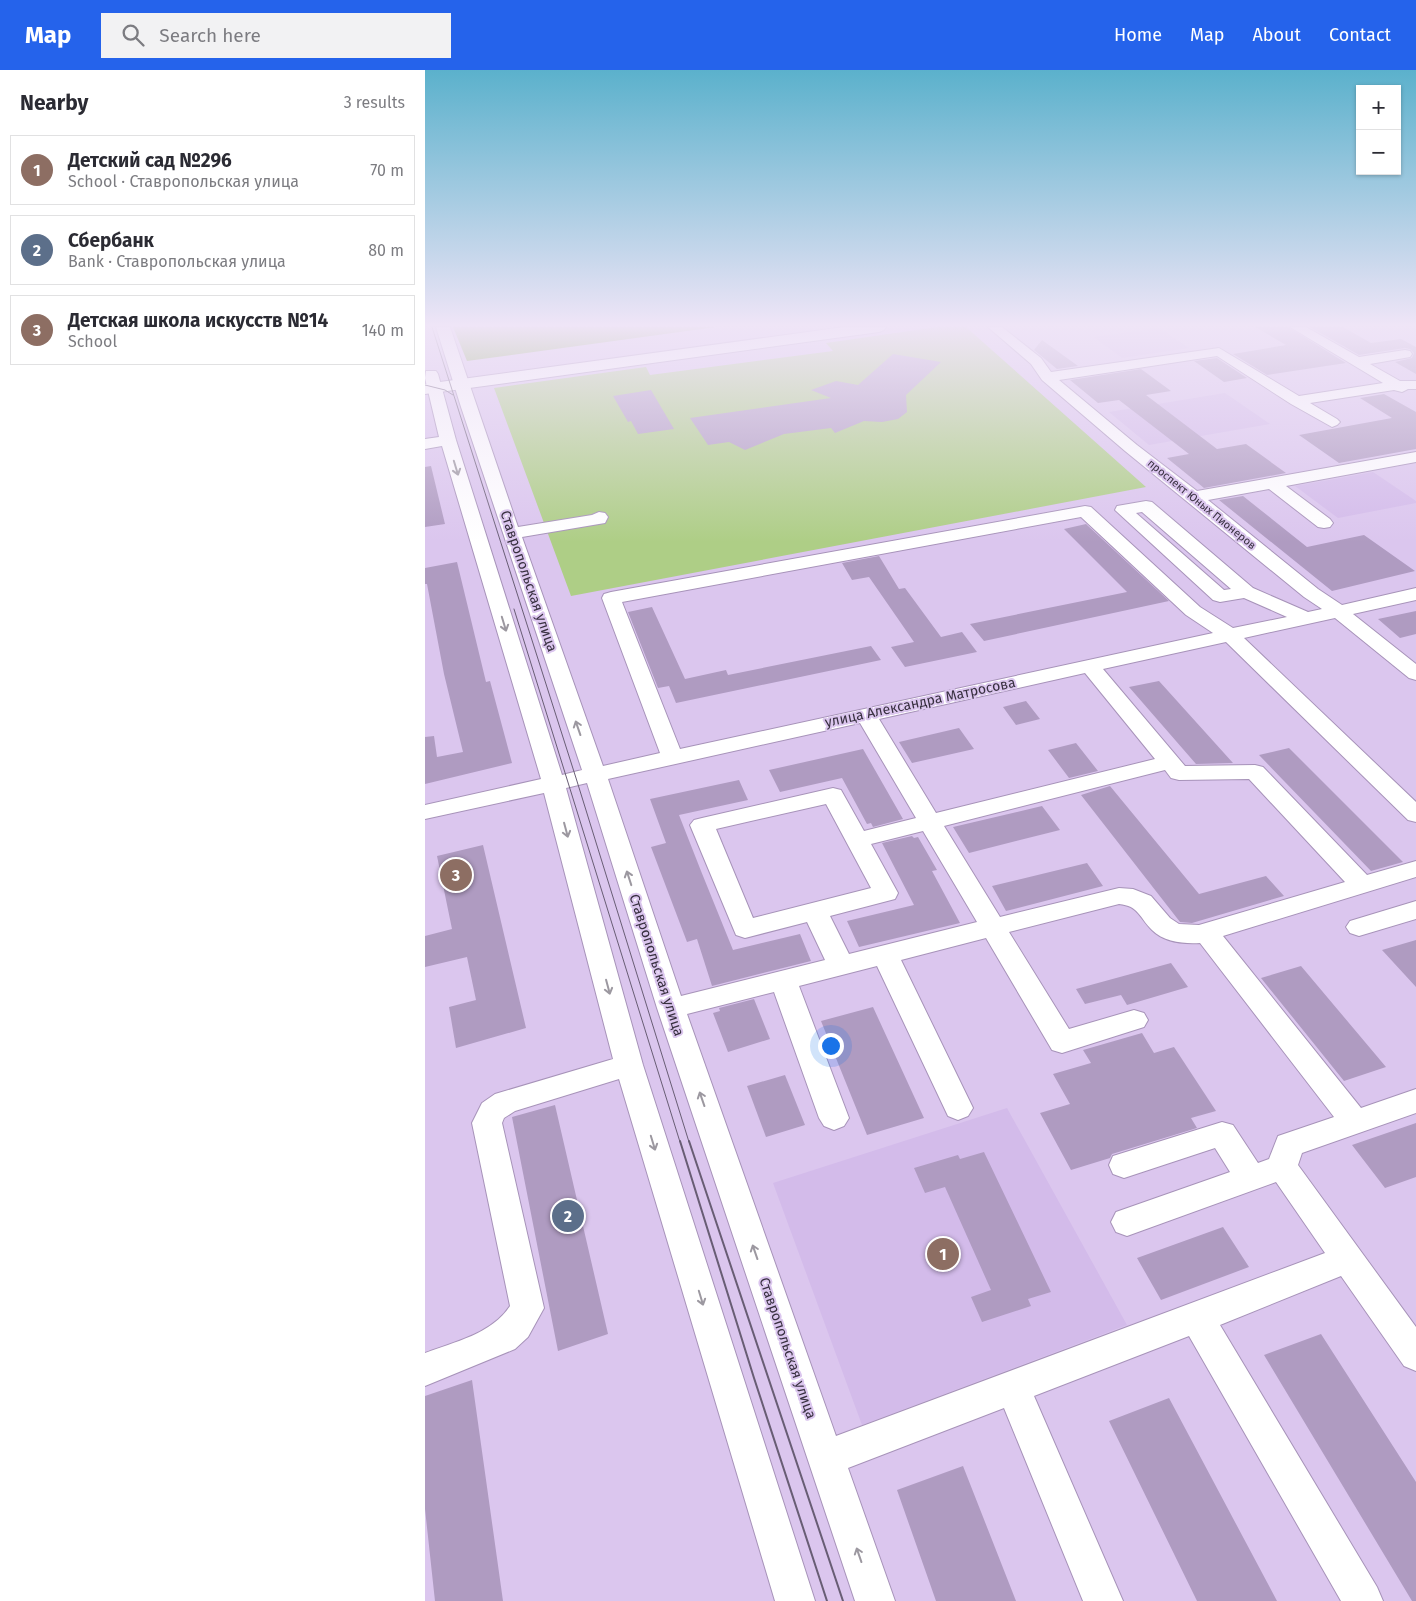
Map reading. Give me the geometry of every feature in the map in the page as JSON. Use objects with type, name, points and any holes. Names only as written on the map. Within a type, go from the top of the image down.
[{"type":"street","points":[[434,398],[553,783],[629,1065],[795,1601]]},
{"type":"street","name":"Ставропольская улица","points":[[471,398],[513,533],[595,774],[671,1008],[875,1601]]},
{"type":"street","name":"проспект Юных Пионеров","points":[[1072,398],[1311,593],[1337,610],[1416,674]]},
{"type":"street","points":[[1292,398],[1332,422]]},
{"type":"street","points":[[1296,401],[1312,398]]},
{"type":"street","points":[[425,444],[447,440]]},
{"type":"street","points":[[1194,497],[1416,457]]},
{"type":"street","points":[[1272,484],[1325,523]]},
{"type":"street","points":[[1246,592],[1220,596],[1123,510],[1146,506],[1246,592],[1304,617]]},
{"type":"street","points":[[672,756],[611,598],[1085,511],[1193,611],[1229,634],[1416,815]]},
{"type":"street","points":[[513,533],[599,519],[599,517]]},
{"type":"street","name":"улица Александра Матросова","points":[[425,812],[672,756],[1416,594]]},
{"type":"street","points":[[1394,656],[1416,651]]},
{"type":"street","points":[[1089,665],[1179,773],[1255,772],[1363,885]]},
{"type":"street","points":[[865,714],[1062,1042],[1134,1020]]},
{"type":"street","points":[[857,840],[1169,762]]},
{"type":"street","points":[[833,795],[886,893],[815,911],[745,930],[702,826],[833,795]]},
{"type":"street","points":[[671,1008],[1119,896],[1128,895],[1141,899],[1163,928],[1173,934],[1187,936],[1416,869]]},
{"type":"street","points":[[1359,927],[1416,910]]},
{"type":"street","points":[[815,911],[841,965]]},
{"type":"street","points":[[1206,932],[1355,1122]]},
{"type":"street","points":[[885,954],[958,1108]]},
{"type":"street","points":[[783,979],[834,1118]]},
{"type":"street","points":[[425,1370],[503,1338],[516,1326],[527,1308],[487,1123],[492,1111],[505,1102],[629,1065]]},
{"type":"street","points":[[1283,1167],[1289,1145],[1416,1101]]},
{"type":"street","points":[[1124,1165],[1222,1134],[1251,1178]]},
{"type":"street","points":[[1127,1222],[1283,1167]]},
{"type":"street","points":[[1283,1167],[1416,1355]]},
{"type":"street","points":[[825,1458],[1348,1259]]},
{"type":"street","points":[[1197,1318],[1363,1601]]},
{"type":"street","points":[[1013,1387],[1103,1601]]},
{"type":"shaded area","points":[[1192,398],[1233,398],[1270,424],[1149,445],[1109,412]]},
{"type":"shaded area","points":[[1373,472],[1416,501],[1416,503],[1338,518],[1295,486]]},
{"type":"shaded area","points":[[1007,1108],[1127,1325],[862,1425],[773,1183]]},
{"type":"green space","points":[[498,398],[1046,398],[1146,487],[571,596]]},
{"type":"building","points":[[614,398],[656,398],[674,429],[638,434],[631,421],[628,422]]},
{"type":"building","points":[[828,398],[906,398],[907,412],[898,419],[882,422],[864,421],[835,433],[831,428],[784,434],[745,450],[729,442],[708,445],[690,418]]},
{"type":"building","points":[[1092,398],[1151,398],[1217,449],[1246,444],[1286,473],[1204,488],[1167,458],[1189,454],[1119,400],[1098,403]]},
{"type":"building","points":[[1361,398],[1392,398],[1416,412],[1416,449],[1339,463],[1299,435],[1392,418]]},
{"type":"building","points":[[431,466],[445,524],[425,527],[425,467]]},
{"type":"building","points":[[1243,496],[1307,547],[1364,535],[1415,571],[1332,591],[1219,500]]},
{"type":"building","points":[[1086,524],[1169,601],[984,641],[970,624],[1127,592],[1064,529]]},
{"type":"building","points":[[879,556],[899,589],[905,588],[941,637],[962,632],[977,652],[905,667],[891,647],[914,642],[869,577],[852,580],[842,563]]},
{"type":"building","points":[[457,562],[486,682],[490,681],[512,763],[425,784],[425,737],[434,736],[437,757],[463,752],[444,674],[427,584],[425,584],[425,568]]},
{"type":"building","points":[[652,607],[685,679],[726,670],[728,675],[871,646],[881,660],[676,703],[669,686],[658,688],[628,612]]},
{"type":"building","points":[[1416,611],[1416,634],[1400,638],[1378,619]]},
{"type":"building","points":[[1159,681],[1233,763],[1196,764],[1129,687]]},
{"type":"building","points":[[1026,701],[1040,719],[1016,725],[1003,707]]},
{"type":"building","points":[[959,728],[974,749],[912,763],[899,742]]},
{"type":"building","points":[[1076,743],[1098,771],[1069,778],[1048,750]]},
{"type":"building","points":[[1289,748],[1403,862],[1371,871],[1259,755]]},
{"type":"building","points":[[863,749],[903,819],[873,827],[871,823],[867,824],[842,778],[780,792],[769,770]]},
{"type":"building","points":[[739,780],[748,800],[679,815],[701,871],[733,950],[800,934],[811,961],[712,986],[697,939],[687,942],[651,847],[666,843],[650,799]]},
{"type":"building","points":[[1110,786],[1199,894],[1266,876],[1284,896],[1192,923],[1180,922],[1081,795]]},
{"type":"building","points":[[1042,806],[1060,830],[969,853],[953,827]]},
{"type":"building","points":[[912,836],[914,838],[918,837],[937,870],[932,871],[960,923],[859,947],[847,921],[914,905],[882,843]]},
{"type":"building","points":[[483,845],[526,1028],[456,1048],[449,1007],[476,1000],[467,957],[425,967],[425,936],[452,929],[437,856]]},
{"type":"building","points":[[1087,863],[1103,886],[1006,911],[992,886]]},
{"type":"building","points":[[1416,940],[1416,987],[1382,950]]},
{"type":"building","points":[[1171,963],[1188,987],[1127,1005],[1121,995],[1085,1004],[1076,989]]},
{"type":"building","points":[[1301,966],[1386,1067],[1344,1081],[1261,978]]},
{"type":"building","points":[[754,999],[770,1039],[728,1052],[713,1013],[720,1011],[719,1008]]},
{"type":"building","points":[[873,1007],[924,1118],[867,1135],[821,1021]]},
{"type":"building","points":[[1142,1033],[1154,1053],[1174,1047],[1216,1111],[1191,1118],[1197,1128],[1112,1154],[1110,1158],[1071,1170],[1040,1113],[1070,1104],[1053,1074],[1091,1063],[1083,1050]]},
{"type":"building","points":[[785,1075],[805,1125],[766,1137],[747,1086]]},
{"type":"building","points":[[555,1105],[608,1334],[558,1351],[512,1117]]},
{"type":"building","points":[[1416,1123],[1416,1177],[1385,1188],[1352,1145]]},
{"type":"building","points":[[984,1152],[1051,1292],[1028,1299],[1031,1306],[982,1322],[971,1297],[991,1290],[945,1187],[925,1193],[914,1168],[958,1155],[960,1159]]},
{"type":"building","points":[[1223,1227],[1249,1267],[1161,1300],[1137,1258]]},
{"type":"building","points":[[1321,1334],[1416,1482],[1416,1601],[1412,1601],[1264,1355]]},
{"type":"building","points":[[472,1380],[503,1601],[435,1601],[425,1509],[425,1396]]},
{"type":"building","points":[[1169,1398],[1277,1601],[1197,1601],[1109,1421]]},
{"type":"building","points":[[963,1466],[1016,1601],[936,1601],[897,1490]]},
{"type":"tram line","points":[[455,398],[576,778],[689,1142]]},
{"type":"tram line","points":[[514,609],[680,1142]]},
{"type":"tram line","points":[[680,1141],[754,1378],[827,1601]]},
{"type":"tram line","points":[[689,1141],[843,1601]]},
{"type":"place","name":"Детская школа искусств №14","points":[[456,875]]},
{"type":"place","name":"Сбербанк","points":[[568,1216]]},
{"type":"place","name":"Детский сад №296","points":[[943,1254]]}]
